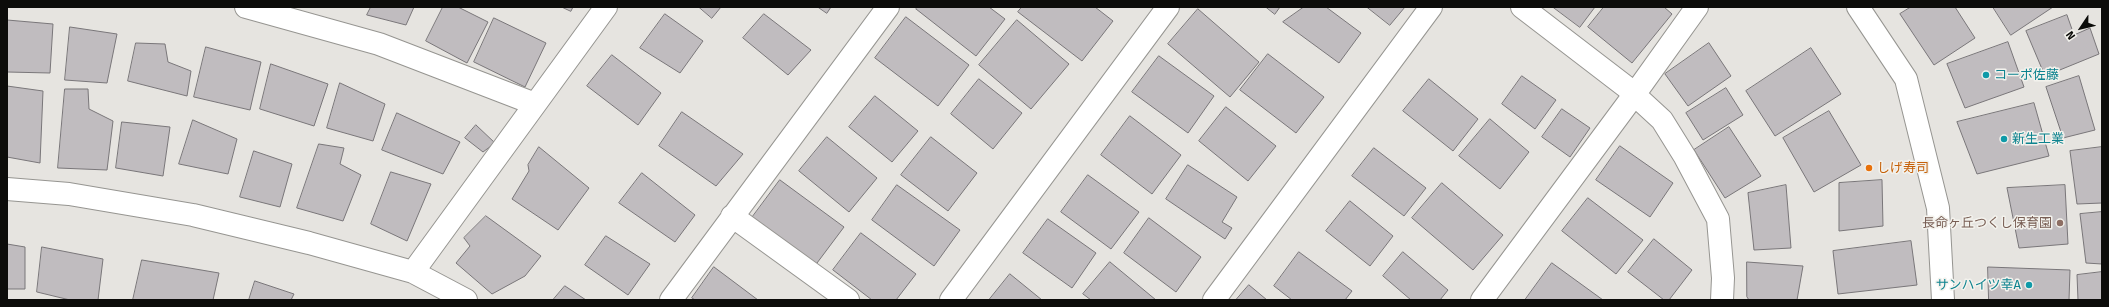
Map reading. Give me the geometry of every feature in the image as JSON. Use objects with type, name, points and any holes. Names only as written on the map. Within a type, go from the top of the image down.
[{"type":"street","points":[[246,7],[379,44],[535,104]]},
{"type":"street","points":[[413,272],[606,7]]},
{"type":"street","points":[[671,300],[888,7]]},
{"type":"street","points":[[951,300],[1168,7]]},
{"type":"street","points":[[1214,300],[1431,7]]},
{"type":"street","points":[[1522,7],[1634,95],[1662,120],[1685,157],[1718,219],[1723,278],[1722,300]]},
{"type":"street","points":[[1482,300],[1634,95],[1697,7]]},
{"type":"street","points":[[1858,7],[1906,79],[1938,208],[1943,300]]},
{"type":"street","points":[[7,189],[69,194],[193,215],[309,243],[413,272],[466,300]]},
{"type":"street","points":[[732,216],[848,300]]},
{"type":"building","points":[[371,7],[414,7],[406,25],[367,15]]},
{"type":"building","points":[[443,7],[458,7],[488,22],[467,63],[426,41]]},
{"type":"building","points":[[562,7],[573,7],[571,11]]},
{"type":"building","points":[[699,7],[721,7],[712,18]]},
{"type":"building","points":[[818,7],[831,7],[827,13]]},
{"type":"building","points":[[918,7],[989,7],[1005,19],[976,56],[916,9]]},
{"type":"building","points":[[1022,7],[1095,7],[1113,21],[1082,61],[1018,12]]},
{"type":"building","points":[[1266,7],[1280,7],[1275,14]]},
{"type":"building","points":[[1304,7],[1326,7],[1361,33],[1339,63],[1283,22]]},
{"type":"building","points":[[1367,7],[1405,7],[1390,25]]},
{"type":"building","points":[[1553,7],[1595,7],[1580,27]]},
{"type":"building","points":[[1604,7],[1664,7],[1672,14],[1632,63],[1588,27]]},
{"type":"building","points":[[1911,7],[1955,7],[1975,38],[1934,65],[1900,14]]},
{"type":"building","points":[[1993,7],[2053,7],[2011,35]]},
{"type":"building","points":[[1198,9],[1259,62],[1230,97],[1168,44]]},
{"type":"building","points":[[665,14],[703,41],[680,73],[640,48]]},
{"type":"building","points":[[764,14],[811,50],[788,75],[743,38]]},
{"type":"building","points":[[2067,15],[2074,35],[2090,28],[2099,54],[2045,76],[2026,31]]},
{"type":"building","points":[[906,17],[969,65],[938,106],[875,58]]},
{"type":"building","points":[[494,18],[546,43],[525,87],[474,62]]},
{"type":"building","points":[[7,20],[53,24],[50,73],[7,72]]},
{"type":"building","points":[[1017,20],[1069,64],[1031,109],[979,65]]},
{"type":"building","points":[[70,27],[117,34],[107,83],[65,80]]},
{"type":"building","name":"コーポ佐藤","points":[[2008,42],[2024,87],[1965,108],[1947,64]]},
{"type":"building","points":[[136,43],[165,44],[168,62],[191,71],[187,96],[128,81]]},
{"type":"building","points":[[1709,43],[1731,76],[1688,106],[1665,74]]},
{"type":"building","points":[[206,47],[261,62],[250,110],[194,97]]},
{"type":"building","points":[[1811,48],[1841,94],[1775,136],[1746,91]]},
{"type":"building","points":[[1268,54],[1324,97],[1296,133],[1240,90]]},
{"type":"building","points":[[612,55],[661,93],[638,125],[587,86]]},
{"type":"building","points":[[1159,56],[1214,96],[1188,133],[1132,92]]},
{"type":"building","points":[[271,64],[328,84],[314,126],[260,109]]},
{"type":"building","points":[[1522,76],[1556,100],[1535,129],[1502,104]]},
{"type":"building","points":[[2079,76],[2095,130],[2063,138],[2046,87]]},
{"type":"building","points":[[979,79],[1022,113],[993,149],[951,114]]},
{"type":"building","points":[[1429,79],[1478,119],[1453,151],[1403,111]]},
{"type":"building","points":[[340,83],[385,104],[373,141],[327,128]]},
{"type":"building","points":[[7,86],[43,91],[40,163],[7,157]]},
{"type":"building","points":[[1726,88],[1743,115],[1703,140],[1686,113]]},
{"type":"building","points":[[65,89],[88,89],[89,109],[113,121],[107,170],[58,168]]},
{"type":"building","points":[[875,96],[918,131],[892,162],[849,127]]},
{"type":"building","name":"新生工業","points":[[2034,103],[2049,156],[1977,174],[1957,122]]},
{"type":"building","points":[[1226,107],[1276,146],[1248,181],[1199,141]]},
{"type":"building","points":[[1562,109],[1590,128],[1570,157],[1542,137]]},
{"type":"building","points":[[1829,111],[1861,165],[1814,192],[1783,138]]},
{"type":"building","points":[[682,112],[743,154],[716,186],[659,146]]},
{"type":"building","points":[[397,113],[460,142],[443,174],[382,150]]},
{"type":"building","points":[[1130,116],[1181,155],[1152,194],[1101,155]]},
{"type":"building","points":[[1490,119],[1529,152],[1500,189],[1459,156]]},
{"type":"building","points":[[193,120],[237,139],[228,174],[179,164]]},
{"type":"building","points":[[122,122],[170,127],[163,176],[116,168]]},
{"type":"building","points":[[476,125],[495,143],[483,152],[465,138]]},
{"type":"building","points":[[1729,127],[1761,176],[1725,198],[1694,150]]},
{"type":"building","points":[[827,137],[877,178],[849,212],[799,171]]},
{"type":"building","points":[[931,137],[977,173],[948,211],[901,175]]},
{"type":"building","points":[[319,144],[344,148],[340,164],[361,175],[343,221],[297,208]]},
{"type":"building","points":[[1620,146],[1673,183],[1650,217],[1596,180]]},
{"type":"building","points":[[539,147],[589,188],[558,230],[512,199],[529,171],[528,165]]},
{"type":"building","points":[[2102,147],[2102,203],[2077,204],[2070,151]]},
{"type":"building","points":[[1374,148],[1426,188],[1404,216],[1352,176]]},
{"type":"building","points":[[254,151],[292,164],[280,207],[240,197]]},
{"type":"building","points":[[1188,165],[1237,197],[1222,222],[1232,228],[1225,239],[1166,199]]},
{"type":"building","points":[[391,172],[431,184],[407,241],[371,224]]},
{"type":"building","points":[[642,173],[695,215],[675,242],[619,203]]},
{"type":"building","points":[[1088,175],[1139,212],[1111,249],[1061,212]]},
{"type":"building","points":[[780,180],[844,227],[814,267],[751,219]]},
{"type":"building","points":[[1882,180],[1883,226],[1839,231],[1839,183]]},
{"type":"building","points":[[1442,183],[1503,235],[1473,270],[1412,218]]},
{"type":"building","points":[[897,185],[960,230],[934,266],[872,220]]},
{"type":"building","points":[[1786,185],[1791,248],[1754,250],[1748,193]]},
{"type":"building","points":[[2065,185],[2068,244],[2019,248],[2007,188]]},
{"type":"building","points":[[1588,198],[1643,240],[1616,274],[1562,231]]},
{"type":"building","points":[[1350,201],[1393,236],[1370,266],[1326,231]]},
{"type":"building","points":[[2102,212],[2102,264],[2086,263],[2080,214]]},
{"type":"building","points":[[486,216],[541,256],[525,276],[492,294],[456,263],[470,246],[464,238]]},
{"type":"building","points":[[1149,218],[1201,257],[1176,292],[1124,253]]},
{"type":"building","points":[[1048,219],[1096,253],[1072,288],[1023,253]]},
{"type":"building","points":[[861,233],[916,274],[896,300],[872,300],[833,270]]},
{"type":"building","points":[[606,236],[650,264],[628,295],[585,265]]},
{"type":"building","points":[[1654,239],[1692,270],[1669,300],[1664,300],[1628,272]]},
{"type":"building","points":[[1911,241],[1917,285],[1838,294],[1833,251]]},
{"type":"building","points":[[7,244],[25,247],[25,289],[7,289]]},
{"type":"building","points":[[42,247],[103,259],[98,300],[70,300],[37,292]]},
{"type":"building","points":[[1299,252],[1352,291],[1345,300],[1292,300],[1274,286]]},
{"type":"building","points":[[1403,252],[1448,290],[1440,300],[1411,300],[1383,276]]},
{"type":"building","points":[[142,260],[219,273],[213,300],[133,300]]},
{"type":"building","points":[[1110,262],[1156,300],[1091,300],[1083,294]]},
{"type":"building","points":[[1747,262],[1803,266],[1797,300],[1749,300],[1747,297]]},
{"type":"building","points":[[1552,263],[1603,300],[1525,300]]},
{"type":"building","points":[[714,267],[758,300],[695,300],[692,298]]},
{"type":"building","name":"サンハイツ幸A","points":[[1988,267],[2070,270],[2069,300],[1989,300]]},
{"type":"building","points":[[2102,272],[2102,300],[2078,300],[2077,275]]},
{"type":"building","points":[[1010,274],[1042,300],[989,300]]},
{"type":"building","points":[[255,281],[294,294],[291,300],[249,300]]},
{"type":"building","points":[[1249,285],[1267,300],[1236,300]]},
{"type":"building","points":[[565,286],[586,300],[553,300]]},
{"type":"place","name":"コーポ佐藤","points":[[1986,75]]},
{"type":"place","name":"新生工業","points":[[2004,139]]},
{"type":"place","name":"しげ寿司","points":[[1869,168]]},
{"type":"place","name":"長命ヶ丘つくし保育園","points":[[2060,223]]},
{"type":"place","name":"サンハイツ幸A","points":[[2029,285]]}]
